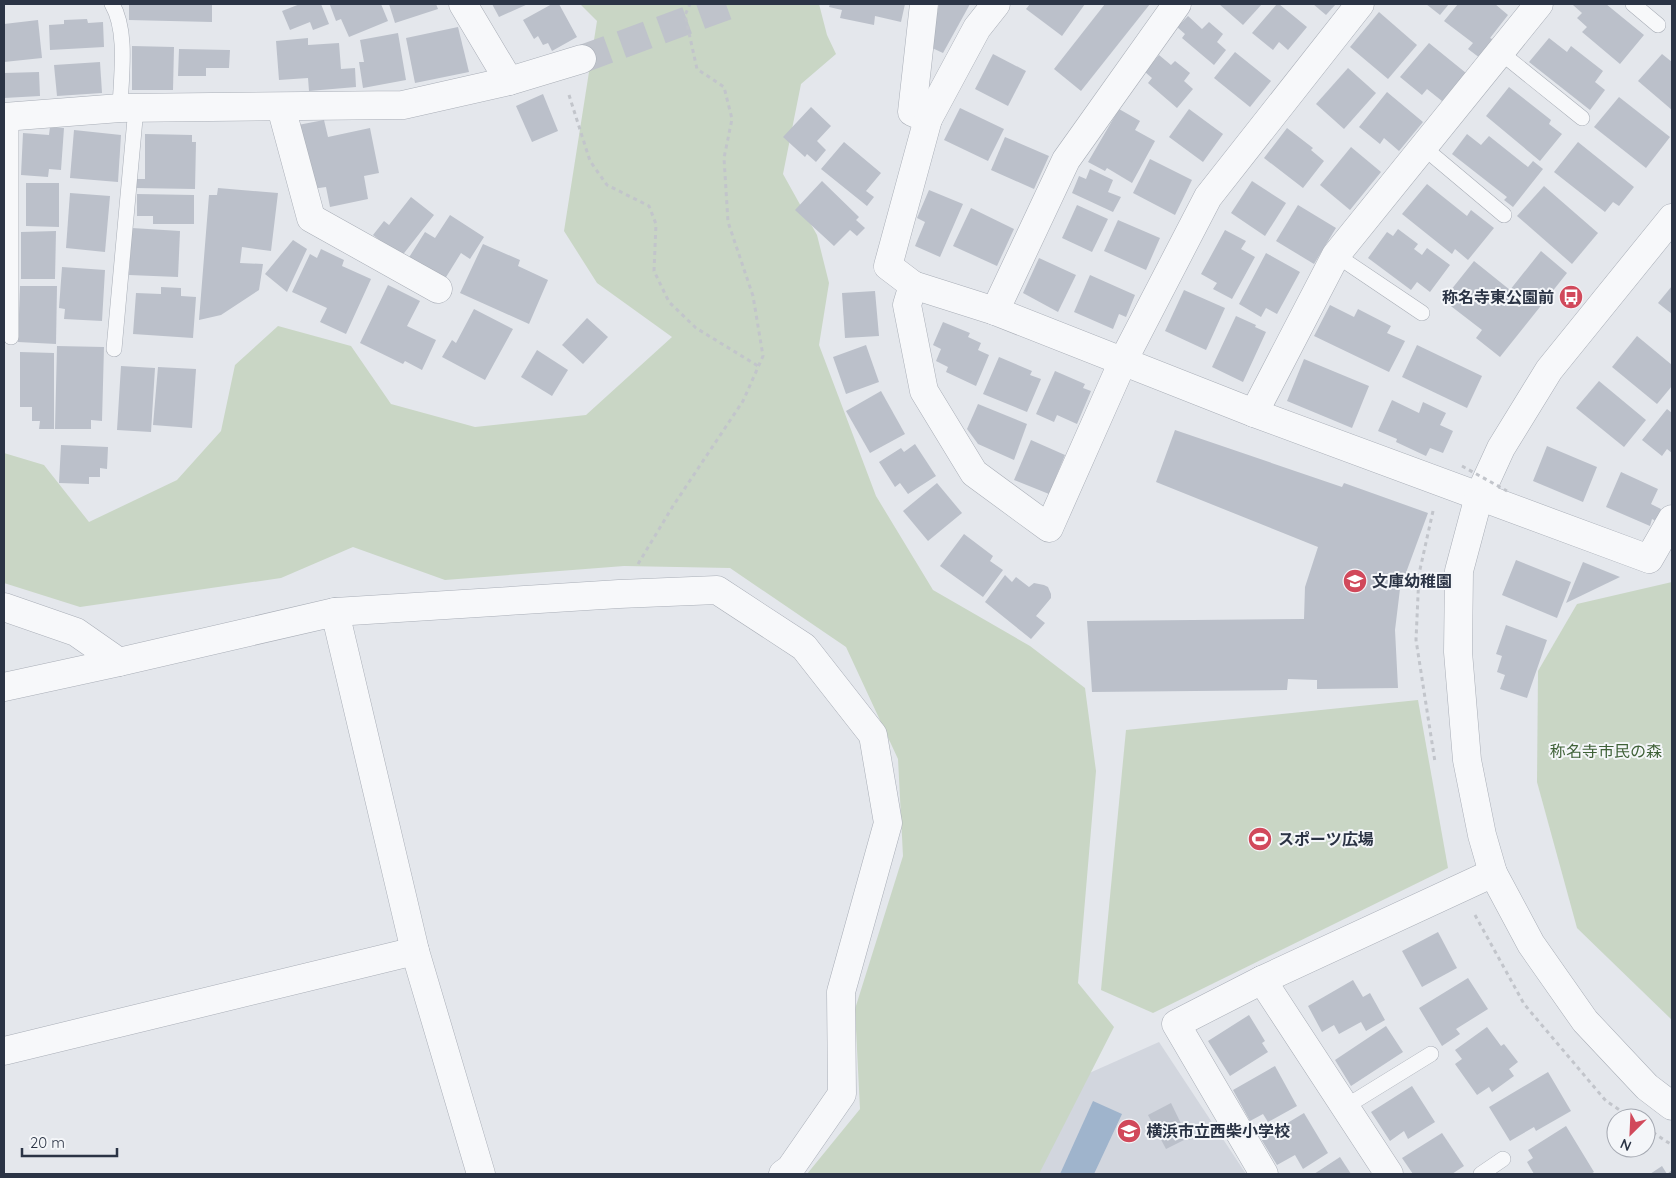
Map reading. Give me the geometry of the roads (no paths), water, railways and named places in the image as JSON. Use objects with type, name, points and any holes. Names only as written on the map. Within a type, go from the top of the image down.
[{"type":"street","points":[[463,4],[509,81]]},
{"type":"street","points":[[924,4],[912,112],[928,119]]},
{"type":"street","points":[[996,4],[977,28],[928,119],[888,266],[912,285],[995,311],[1254,413],[1649,559],[1672,519]]},
{"type":"street","points":[[995,311],[1066,160],[1177,4]]},
{"type":"street","points":[[912,285],[907,305],[924,391],[974,473],[1049,528],[1123,361],[1208,197],[1360,4]]},
{"type":"street","points":[[1254,413],[1336,255],[1539,4]]},
{"type":"street","points":[[7,116],[128,108],[403,105],[509,81],[571,63]]},
{"type":"street","points":[[280,107],[311,218],[438,290]]},
{"type":"street","points":[[1672,218],[1549,370],[1501,448],[1478,496],[1459,571],[1458,652],[1467,760],[1482,835],[1493,873],[1531,944],[1585,1022],[1648,1087],[1672,1106]]},
{"type":"street","points":[[4,687],[335,612],[619,594],[717,590],[804,647],[873,735],[888,823],[841,992],[842,1094],[790,1169],[783,1174]]},
{"type":"street","points":[[4,607],[76,632],[119,662]]},
{"type":"street","points":[[335,612],[416,951],[481,1174]]},
{"type":"street","points":[[1264,1174],[1176,1024],[1262,980],[1493,873]]},
{"type":"street","points":[[4,1051],[416,951]]},
{"type":"street","points":[[1262,980],[1389,1174]]},
{"type":"lane","points":[[112,4],[116,10],[119,23],[128,108],[114,349]]},
{"type":"lane","points":[[1632,4],[1658,25]]},
{"type":"lane","points":[[1500,52],[1582,118]]},
{"type":"lane","points":[[7,116],[12,337]]},
{"type":"lane","points":[[1423,147],[1504,215]]},
{"type":"lane","points":[[1336,255],[1422,313]]},
{"type":"lane","points":[[1345,1107],[1430,1054]]},
{"type":"lane","points":[[1480,1174],[1503,1159]]},
{"type":"water","points":[[1093,1101],[1122,1114],[1094,1174],[1060,1174]]},
{"type":"tunnel","points":[[582,59],[732,4]]},
{"type":"place","name":"称名寺東公園前","points":[[1571,297]]},
{"type":"place","name":"文庫幼稚園","points":[[1355,581]]},
{"type":"place","name":"スポーツ広場","points":[[1260,839]]},
{"type":"place","name":"横浜市立西柴小学校","points":[[1129,1131]]},
{"type":"park label","name":"称名寺市民の森","points":[[1606,751]]}]
